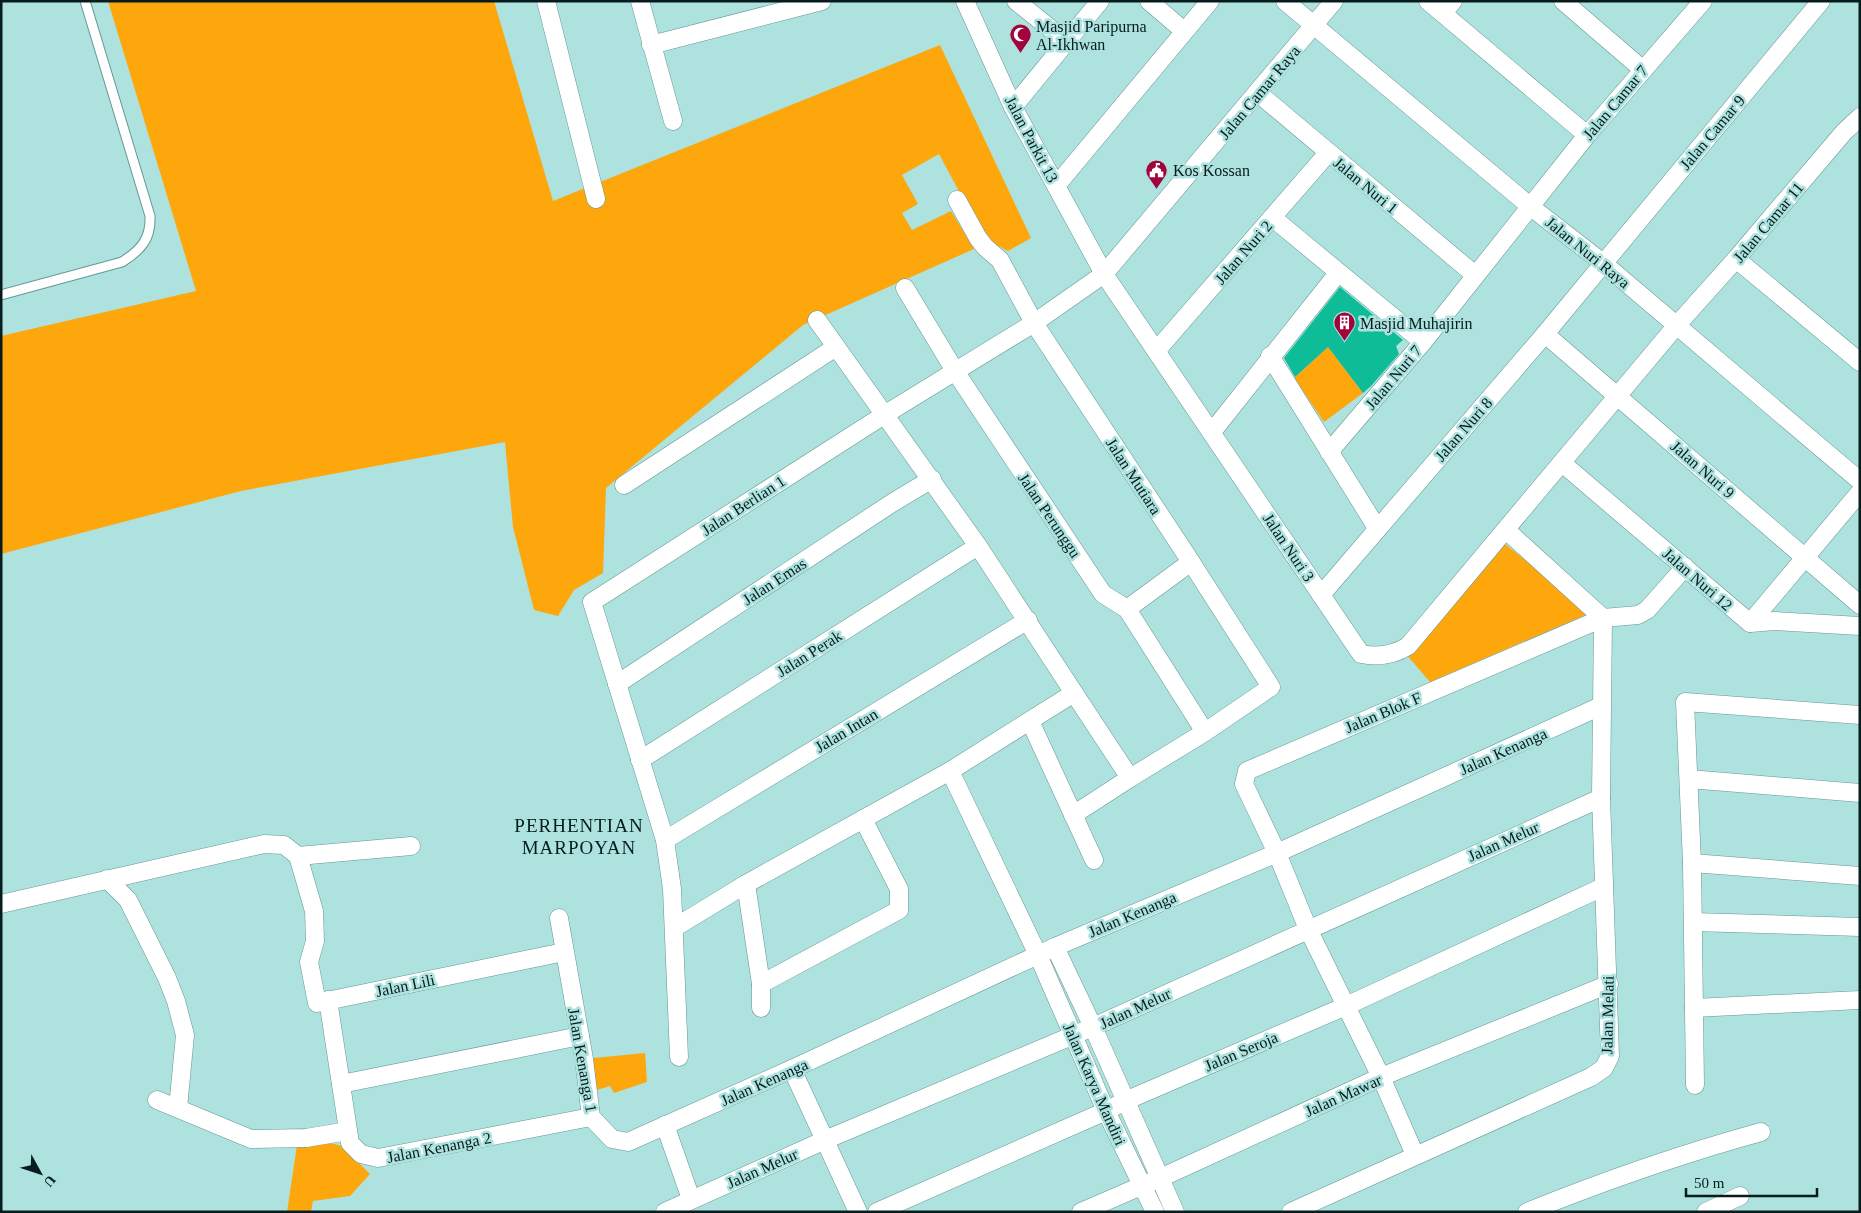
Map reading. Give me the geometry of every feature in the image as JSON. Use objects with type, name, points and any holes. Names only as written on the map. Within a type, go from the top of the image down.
[{"type":"street","points":[[546,1],[596,199]]},
{"type":"street","points":[[640,1],[672,121]]},
{"type":"street","points":[[651,45],[822,1]]},
{"type":"street","name":"Jalan Parkit 13","points":[[965,1],[1013,107],[1104,274]]},
{"type":"street","points":[[1016,1],[1067,42]]},
{"type":"street","points":[[1013,107],[1100,1]]},
{"type":"street","points":[[1149,1],[1184,31]]},
{"type":"street","points":[[1056,186],[1210,1]]},
{"type":"street","name":"Jalan Nuri Raya","points":[[1285,1],[1531,207],[1603,262],[1860,482]]},
{"type":"street","name":"Jalan Camar Raya","points":[[1104,274],[1315,26],[1334,1]]},
{"type":"street","points":[[1428,1],[1448,7],[1587,135]]},
{"type":"street","points":[[1563,1],[1642,69]]},
{"type":"street","name":"Jalan Camar 9","points":[[1603,262],[1821,1]]},
{"type":"street","name":"Jalan Camar 7","points":[[1531,207],[1587,135],[1700,2]]},
{"type":"street","name":"Jalan Nuri 1","points":[[1258,93],[1475,275]]},
{"type":"street","name":"Jalan Camar 11","points":[[1506,530],[1676,326],[1844,132],[1860,117]]},
{"type":"street","name":"Jalan Nuri 2","points":[[1156,350],[1328,153]]},
{"type":"street","name":"Jalan Mutiara","points":[[957,200],[985,247],[1000,260],[1034,323],[1271,687],[1205,732]]},
{"type":"street","name":"Jalan Nuri 7","points":[[1329,452],[1423,342],[1531,207]]},
{"type":"street","points":[[1273,218],[1423,342]]},
{"type":"street","points":[[1736,259],[1860,362]]},
{"type":"street","name":"Jalan Nuri 8","points":[[1320,594],[1545,334],[1603,262]]},
{"type":"street","points":[[1212,432],[1270,356],[1338,273]]},
{"type":"street","name":"Jalan Berlian 1","points":[[680,1057],[672,889],[665,840],[592,602],[884,415],[1034,323],[1104,274]]},
{"type":"street","name":"Jalan Nuri 3","points":[[1104,274],[1361,654],[1373,656],[1398,652],[1408,646],[1506,530]]},
{"type":"street","name":"Jalan Perunggu","points":[[905,288],[955,371],[1102,594],[1127,609],[1205,732]]},
{"type":"street","points":[[817,320],[978,546],[1130,778]]},
{"type":"street","name":"Jalan Nuri 9","points":[[1545,334],[1860,605]]},
{"type":"street","points":[[624,485],[836,347]]},
{"type":"street","points":[[1270,356],[1377,528]]},
{"type":"street","name":"Jalan Nuri 12","points":[[1562,463],[1750,623]]},
{"type":"street","name":"Jalan Emas","points":[[617,684],[892,503],[932,479]]},
{"type":"street","points":[[1750,623],[1860,492]]},
{"type":"street","points":[[1506,530],[1603,618]]},
{"type":"street","name":"Jalan Perak","points":[[640,760],[978,546]]},
{"type":"street","points":[[1127,609],[1191,562]]},
{"type":"street","name":"Jalan Blok F","points":[[1415,1155],[1381,1077],[1308,929],[1277,853],[1244,784],[1248,771],[1603,618],[1638,615],[1647,610],[1684,567]]},
{"type":"street","name":"Jalan Melati","points":[[1291,1212],[1591,1077],[1604,1068],[1610,1056],[1609,984],[1603,887],[1601,798],[1603,618]]},
{"type":"street","name":"Jalan Intan","points":[[665,840],[1028,620]]},
{"type":"street","points":[[1750,623],[1776,621],[1860,626]]},
{"type":"street","points":[[674,928],[746,884],[950,771],[1074,694]]},
{"type":"street","points":[[1695,1085],[1692,863],[1685,702],[1860,715]]},
{"type":"street","name":"Jalan Kenanga","points":[[665,1125],[792,1069],[1054,947],[1277,853],[1601,706]]},
{"type":"street","points":[[1030,721],[1094,860]]},
{"type":"street","points":[[1073,815],[1205,732]]},
{"type":"street","name":"Jalan Karya Mandiri","points":[[950,771],[1038,955],[1106,1111],[1156,1212]]},
{"type":"street","points":[[1689,779],[1860,793]]},
{"type":"street","name":"Jalan Melur","points":[[665,1212],[825,1140],[1093,1028],[1308,929],[1601,798]]},
{"type":"street","points":[[761,984],[900,910],[899,889],[863,818]]},
{"type":"street","points":[[1,904],[264,844],[284,845],[298,856],[314,911],[315,941],[309,962],[317,1003],[328,1000],[341,1084],[580,1036]]},
{"type":"street","points":[[298,856],[410,846]]},
{"type":"street","points":[[1692,863],[1860,876]]},
{"type":"street","points":[[107,879],[128,900],[167,978],[176,1001],[185,1035],[178,1108]]},
{"type":"street","points":[[746,884],[761,984],[760,1008]]},
{"type":"street","name":"Jalan Seroja","points":[[877,1212],[1125,1101],[1346,1006],[1603,887]]},
{"type":"street","name":"Jalan Kenanga 1","points":[[559,918],[580,1036],[591,1117],[612,1139],[628,1142],[665,1125]]},
{"type":"street","points":[[1693,922],[1860,927]]},
{"type":"street","points":[[1054,947],[1093,1028],[1175,1212]]},
{"type":"street","name":"Jalan Lili","points":[[328,1000],[564,952]]},
{"type":"street","name":"Jalan Mawar","points":[[1081,1212],[1381,1077],[1609,984]]},
{"type":"street","points":[[1694,1008],[1860,1000]]},
{"type":"street","points":[[792,1069],[858,1212]]},
{"type":"street","name":"Jalan Kenanga 2","points":[[341,1084],[350,1143],[360,1154],[378,1158],[591,1117]]},
{"type":"street","points":[[157,1100],[251,1139],[306,1138],[348,1131]]},
{"type":"street","points":[[665,1125],[691,1199]]},
{"type":"street","points":[[1527,1212],[1592,1186],[1697,1150],[1761,1132]]},
{"type":"street","points":[[1706,1212],[1740,1196]]},
{"type":"lane","points":[[1,295],[122,262],[136,253],[150,229],[150,216],[85,1]]},
{"type":"shaded area","points":[[108,1],[494,1],[553,201],[940,45],[1031,238],[1008,251],[989,241],[978,227],[939,154],[902,175],[918,204],[902,213],[912,230],[951,211],[974,249],[803,325],[606,488],[603,573],[574,590],[558,616],[534,610],[513,527],[505,442],[241,491],[1,554],[1,336],[196,291]]},
{"type":"shaded area","points":[[1328,347],[1363,393],[1324,422],[1294,378]]},
{"type":"shaded area","points":[[1499,539],[1590,613],[1430,682],[1405,653]]},
{"type":"shaded area","points":[[645,1053],[647,1082],[614,1093],[610,1086],[587,1093],[584,1059]]},
{"type":"shaded area","points":[[322,1141],[342,1146],[370,1174],[350,1196],[313,1201],[311,1212],[287,1212],[297,1145]]},
{"type":"building","name":"Masjid Muhajirin","points":[[1340,287],[1403,340],[1396,346],[1399,354],[1363,393],[1328,347],[1295,377],[1284,358]]},
{"type":"place","name":"Masjid Paripurna Al-Ikhwan","points":[[1020,54]]},
{"type":"place","name":"Kos Kossan","points":[[1157,189]]},
{"type":"place","name":"Masjid Muhajirin","points":[[1344,342]]},
{"type":"district","name":"PERHENTIAN MARPOYAN","points":[[579,836]]}]
